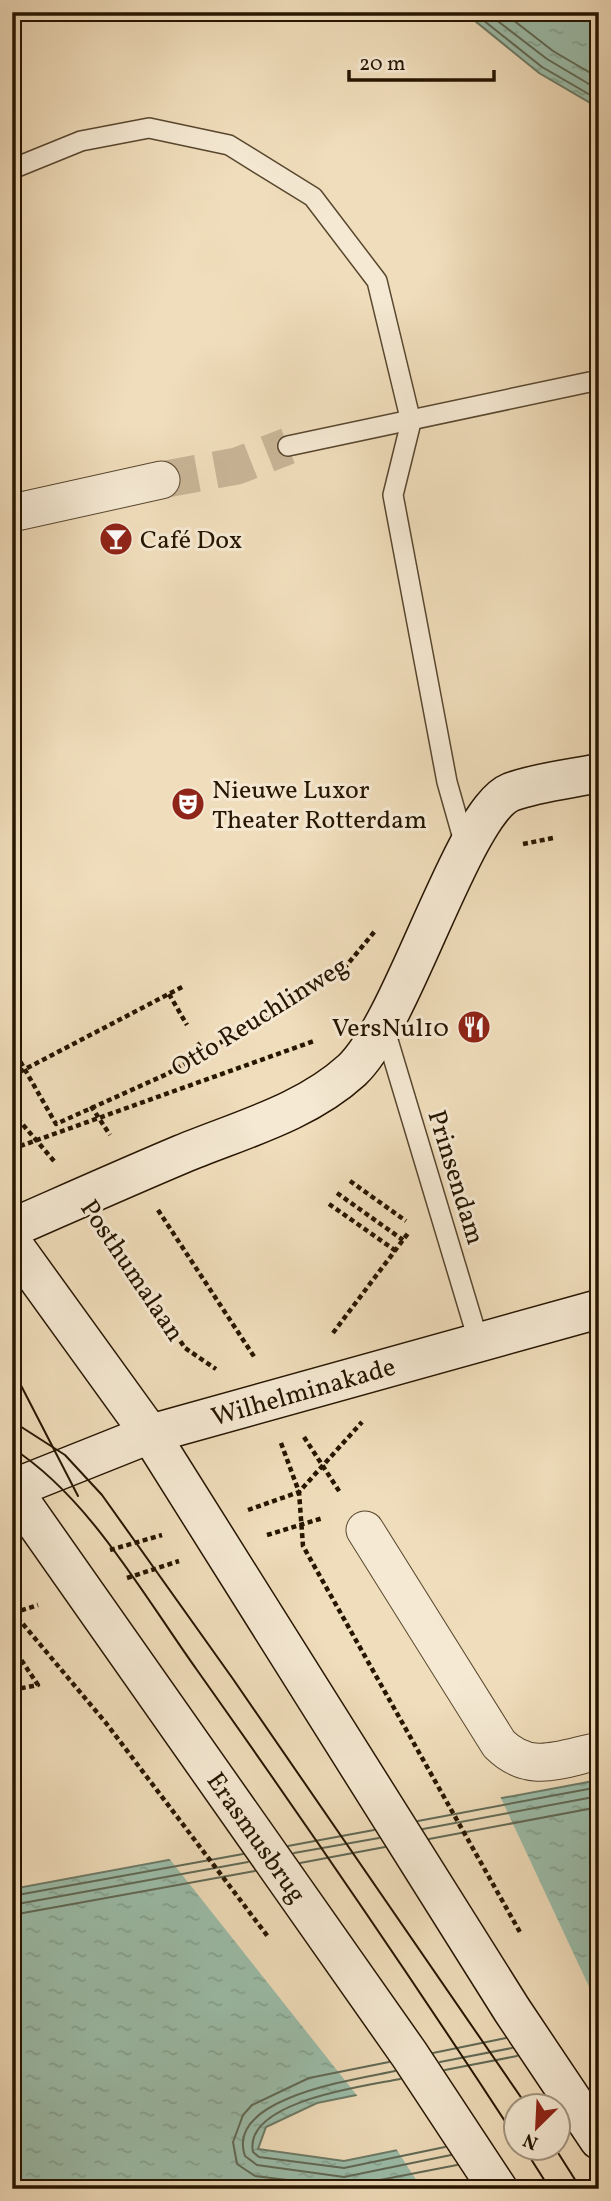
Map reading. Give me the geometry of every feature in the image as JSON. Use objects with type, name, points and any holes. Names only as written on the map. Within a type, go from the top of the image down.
[{"type":"main road","points":[[12,1228],[304,1104],[354,1068],[384,1026],[467,850],[492,810],[509,792],[599,772]]},
{"type":"main road","points":[[12,1242],[150,1434],[512,2010],[599,2140]]},
{"type":"main road","name":"Wilhelminakade","points":[[12,1489],[150,1434],[599,1309]]},
{"type":"main road","name":"Erasmusbrug","points":[[12,1489],[409,2054],[498,2189]]},
{"type":"street","points":[[12,513],[161,480]]},
{"type":"street","points":[[365,1530],[499,1744],[513,1759],[536,1764],[599,1751]]},
{"type":"lane","points":[[12,169],[81,141],[149,128],[229,145],[313,197],[377,281],[411,422],[393,495],[447,782],[467,850]]},
{"type":"lane","points":[[288,446],[599,380]]},
{"type":"lane","name":"Prinsendam","points":[[384,1026],[479,1343]]},
{"type":"path","name":"Otto Reuchlinweg","points":[[27,1069],[56,1124],[167,1074],[342,971],[373,936],[379,924]]},
{"type":"path","points":[[12,1076],[184,986]]},
{"type":"path","points":[[169,994],[187,1025]]},
{"type":"path","name":"Otto Reuchlinweg","points":[[38,1140],[309,1042],[384,1026]]},
{"type":"path","points":[[197,1043],[204,1052]]},
{"type":"path","points":[[12,1047],[27,1069]]},
{"type":"path","points":[[66,1564],[207,1523],[299,1492],[323,1465],[265,1400],[256,1360],[92,1107]]},
{"type":"path","name":"Posthumalaan","points":[[12,1112],[83,1196],[185,1348],[265,1400],[299,1492]]},
{"type":"path","points":[[12,1149],[38,1140]]},
{"type":"path","points":[[325,1336],[336,1332],[413,1227],[350,1181]]},
{"type":"path","points":[[337,1193],[403,1240]]},
{"type":"path","points":[[329,1204],[396,1251]]},
{"type":"path","points":[[256,1360],[267,1356]]},
{"type":"path","points":[[299,1492],[303,1546],[525,1941]]},
{"type":"path","name":"Erasmusbrug","points":[[12,1611],[106,1723],[272,1942]]},
{"type":"path","points":[[12,1646],[38,1685],[12,1690]]},
{"type":"water","points":[[464,12],[599,12],[599,108],[539,73]]},
{"type":"water","points":[[599,1780],[599,2046],[317,2103],[266,2127],[258,2149],[344,2161],[503,2129],[503,2162],[572,2162],[599,2189],[12,2189],[12,1889]]},
{"type":"pier","points":[[500,1796],[599,2008],[599,2050],[359,2098],[168,1857]]},
{"type":"pier","points":[[599,2106],[599,2189],[422,2189],[395,2147],[503,2125],[503,2162],[572,2162],[572,2111]]},
{"type":"tunnel","points":[[161,480],[237,466],[288,446]]},
{"type":"tram line","points":[[12,1368],[78,1496]]},
{"type":"tram line","points":[[12,1421],[65,1455],[102,1495],[233,1679],[517,2092]]},
{"type":"tram line","points":[[12,1448],[66,1493],[114,1550],[359,1902],[503,2118]]},
{"type":"tram line","points":[[533,2162],[550,2189]]},
{"type":"tram line","points":[[564,2162],[581,2189]]},
{"type":"place","name":"Café Dox","points":[[116,539]]},
{"type":"place","name":"Nieuwe Luxor Theater Rotterdam","points":[[188,804]]},
{"type":"place","name":"VersNul10","points":[[474,1027]]}]
